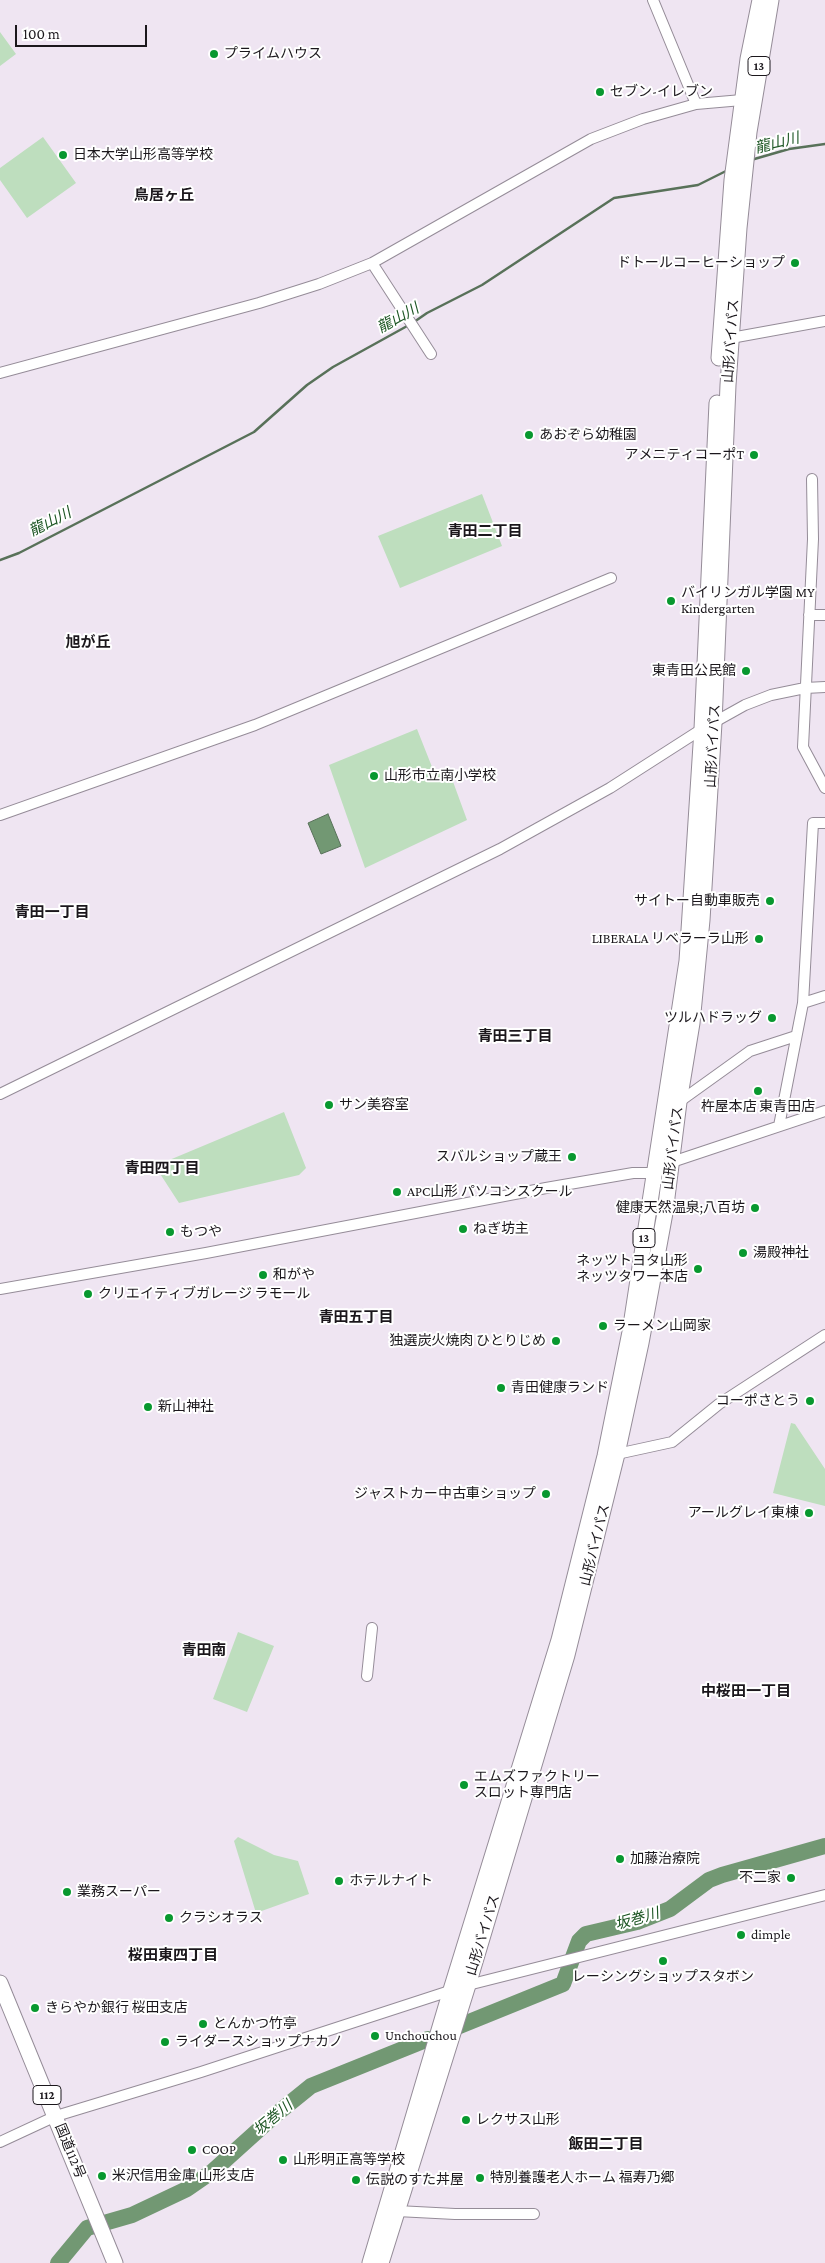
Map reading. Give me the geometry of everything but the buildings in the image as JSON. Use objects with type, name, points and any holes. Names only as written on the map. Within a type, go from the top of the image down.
[{"type":"highway","name":"山形バイパス","points":[[744,130],[742,100],[760,0]]},
{"type":"highway","name":"山形バイパス","points":[[382,2263],[567,1655],[617,1454],[657,1259],[692,1024],[702,920],[722,288],[744,130],[771,0]]},
{"type":"highway","name":"山形バイパス","points":[[370,2263],[564,1620],[605,1456],[630,1332],[687,961],[708,726],[737,180]]},
{"type":"highway","name":"国道112号","points":[[0,1983],[115,2263]]},
{"type":"highway","points":[[365,2263],[383,2218]]},
{"type":"street","points":[[653,0],[696,104]]},
{"type":"street","points":[[0,373],[259,304],[319,284],[372,263],[578,145],[643,119],[696,104],[742,100]]},
{"type":"street","points":[[372,263],[431,354]]},
{"type":"street","points":[[730,338],[825,321]]},
{"type":"street","points":[[812,479],[814,538],[803,746],[825,788]]},
{"type":"street","points":[[0,815],[255,725],[611,578]]},
{"type":"street","points":[[809,615],[825,615]]},
{"type":"street","points":[[0,1094],[500,849],[610,788],[745,704],[771,695],[805,688],[825,687]]},
{"type":"street","points":[[779,1126],[803,1003],[813,823],[825,823]]},
{"type":"street","points":[[803,1003],[825,996]]},
{"type":"street","points":[[679,1102],[750,1051],[796,1036]]},
{"type":"street","points":[[0,1289],[206,1253],[633,1173],[654,1173],[672,1162],[825,1111]]},
{"type":"street","points":[[617,1454],[672,1442],[719,1404],[825,1335]]},
{"type":"street","points":[[367,1676],[372,1628]]},
{"type":"street","points":[[0,2142],[56,2116],[201,2072],[451,1990],[825,1895]]},
{"type":"street","points":[[397,2211],[455,2214],[534,2214]]},
{"type":"shaded area","points":[[0,32],[16,54],[0,66]]},
{"type":"shaded area","points":[[43,137],[76,183],[27,218],[0,180],[0,168]]},
{"type":"shaded area","points":[[482,494],[502,546],[400,588],[378,536]]},
{"type":"shaded area","points":[[417,729],[434,772],[448,768],[467,820],[365,868],[329,765]]},
{"type":"shaded area","points":[[328,814],[341,846],[321,854],[308,823]]},
{"type":"shaded area","points":[[284,1112],[306,1168],[299,1175],[179,1203],[155,1166]]},
{"type":"shaded area","points":[[791,1423],[795,1424],[825,1469],[825,1506],[773,1493]]},
{"type":"shaded area","points":[[238,1632],[274,1646],[247,1712],[213,1699]]},
{"type":"shaded area","points":[[238,1837],[274,1855],[298,1861],[309,1894],[256,1913],[234,1841]]},
{"type":"waterway","name":"龍山川","points":[[751,160],[789,149],[825,144]]},
{"type":"waterway","name":"龍山川","points":[[414,322],[427,313],[482,285],[614,198],[698,185],[728,170]]},
{"type":"waterway","name":"龍山川","points":[[0,560],[19,553],[254,432],[307,385],[333,367],[409,325]]},
{"type":"waterway","name":"坂巻川","points":[[447,2031],[563,1984],[579,1941],[586,1934],[637,1922],[670,1909],[709,1880],[722,1875],[825,1846]]},
{"type":"waterway","name":"坂巻川","points":[[58,2263],[87,2228],[132,2215],[187,2189],[213,2171],[274,2116],[311,2086],[428,2039]]},
{"type":"place","name":"プライムハウス","points":[[214,54]]},
{"type":"place","name":"セブン-イレブン","points":[[600,92]]},
{"type":"place","name":"日本大学山形高等学校","points":[[63,155]]},
{"type":"place","name":"ドトールコーヒーショップ","points":[[795,263]]},
{"type":"place","name":"あおぞら幼稚園","points":[[529,435]]},
{"type":"place","name":"アメニティコーポT","points":[[754,455]]},
{"type":"place","name":"バイリンガル学園 MY Kindergarten","points":[[671,601]]},
{"type":"place","name":"東青田公民館","points":[[746,671]]},
{"type":"place","name":"山形市立南小学校","points":[[374,776]]},
{"type":"place","name":"サイトー自動車販売","points":[[770,901]]},
{"type":"place","name":"LIBERALA リベラーラ山形","points":[[759,939]]},
{"type":"place","name":"ツルハドラッグ","points":[[772,1018]]},
{"type":"place","name":"杵屋本店 東青田店","points":[[758,1091]]},
{"type":"place","name":"サン美容室","points":[[329,1105]]},
{"type":"place","name":"スバルショップ蔵王","points":[[572,1157]]},
{"type":"place","name":"APC山形 パソコンスクール","points":[[397,1192]]},
{"type":"place","name":"健康天然温泉;八百坊","points":[[755,1208]]},
{"type":"place","name":"ねぎ坊主","points":[[463,1229]]},
{"type":"place","name":"もつや","points":[[170,1232]]},
{"type":"place","name":"湯殿神社","points":[[743,1253]]},
{"type":"place","name":"ネッツトヨタ山形 ネッツタワー本店","points":[[698,1269]]},
{"type":"place","name":"和がや","points":[[263,1275]]},
{"type":"place","name":"クリエイティブガレージ ラモール","points":[[88,1294]]},
{"type":"place","name":"ラーメン山岡家","points":[[603,1326]]},
{"type":"place","name":"独選炭火焼肉 ひとりじめ","points":[[556,1341]]},
{"type":"place","name":"青田健康ランド","points":[[501,1388]]},
{"type":"place","name":"コーポさとう","points":[[810,1401]]},
{"type":"place","name":"新山神社","points":[[148,1407]]},
{"type":"place","name":"ジャストカー中古車ショップ","points":[[546,1494]]},
{"type":"place","name":"アールグレイ東棟","points":[[809,1513]]},
{"type":"place","name":"エムズファクトリー スロット専門店","points":[[464,1785]]},
{"type":"place","name":"加藤治療院","points":[[620,1859]]},
{"type":"place","name":"不二家","points":[[791,1878]]},
{"type":"place","name":"ホテルナイト","points":[[339,1881]]},
{"type":"place","name":"業務スーパー","points":[[67,1892]]},
{"type":"place","name":"クラシオラス","points":[[169,1918]]},
{"type":"place","name":"dimple","points":[[741,1935]]},
{"type":"place","name":"レーシングショップスタボン","points":[[663,1961]]},
{"type":"place","name":"きらやか銀行 桜田支店","points":[[35,2008]]},
{"type":"place","name":"とんかつ竹亭","points":[[203,2024]]},
{"type":"place","name":"Unchouchou","points":[[375,2036]]},
{"type":"place","name":"ライダースショップナカノ","points":[[165,2042]]},
{"type":"place","name":"レクサス山形","points":[[466,2120]]},
{"type":"place","name":"COOP","points":[[192,2150]]},
{"type":"place","name":"山形明正高等学校","points":[[283,2160]]},
{"type":"place","name":"米沢信用金庫 山形支店","points":[[102,2176]]},
{"type":"place","name":"特別養護老人ホーム 福寿乃郷","points":[[480,2178]]},
{"type":"place","name":"伝説のすた丼屋","points":[[356,2180]]},
{"type":"district","name":"鳥居ヶ丘","points":[[164,195]]},
{"type":"district","name":"青田二丁目","points":[[485,531]]},
{"type":"district","name":"旭が丘","points":[[88,642]]},
{"type":"district","name":"青田一丁目","points":[[52,912]]},
{"type":"district","name":"青田三丁目","points":[[515,1036]]},
{"type":"district","name":"青田四丁目","points":[[162,1168]]},
{"type":"district","name":"青田五丁目","points":[[356,1317]]},
{"type":"district","name":"青田南","points":[[204,1650]]},
{"type":"district","name":"中桜田一丁目","points":[[746,1691]]},
{"type":"district","name":"桜田東四丁目","points":[[173,1955]]},
{"type":"district","name":"飯田二丁目","points":[[606,2144]]}]
